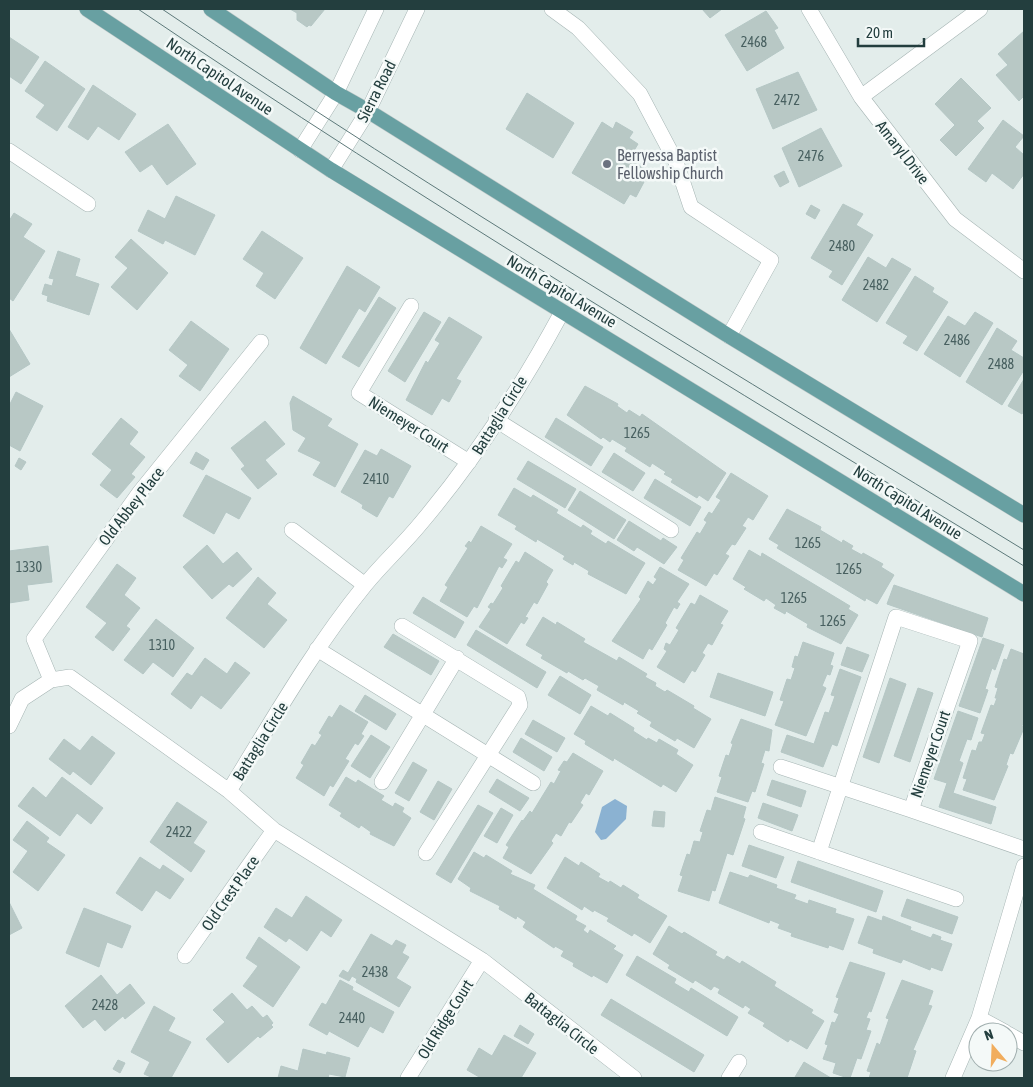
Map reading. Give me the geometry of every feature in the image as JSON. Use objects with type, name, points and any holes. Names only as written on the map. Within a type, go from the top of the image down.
[{"type":"main road","name":"North Capitol Avenue","points":[[87,9],[331,170],[1024,594]]},
{"type":"main road","points":[[212,9],[336,94],[368,111],[729,336],[1024,515]]},
{"type":"street","points":[[300,150],[336,94],[376,9]]},
{"type":"street","name":"Sierra Road","points":[[331,170],[368,111],[416,9]]},
{"type":"street","points":[[552,9],[578,28],[640,94],[676,162],[691,207],[771,260],[729,336]]},
{"type":"street","name":"Amaryl Drive","points":[[809,9],[861,97],[955,220],[1024,271]]},
{"type":"street","points":[[861,97],[980,9]]},
{"type":"street","points":[[9,151],[88,204]]},
{"type":"street","name":"Niemeyer Court","points":[[411,306],[359,393],[470,462]]},
{"type":"street","name":"Battaglia Circle","points":[[562,312],[546,341],[470,462],[421,524],[365,585],[317,650],[229,790],[274,830],[482,960],[634,1078]]},
{"type":"street","name":"Old Abbey Place","points":[[51,680],[34,639],[140,492],[261,342]]},
{"type":"street","points":[[496,420],[671,530]]},
{"type":"street","points":[[292,530],[365,585]]},
{"type":"street","name":"Niemeyer Court","points":[[840,787],[896,617],[970,641],[911,810],[1024,849]]},
{"type":"street","points":[[402,626],[518,697],[520,706],[426,853]]},
{"type":"street","points":[[317,650],[533,783]]},
{"type":"street","points":[[382,782],[457,658]]},
{"type":"street","points":[[9,726],[22,699],[51,680],[70,677],[229,790]]},
{"type":"street","points":[[781,767],[911,810]]},
{"type":"street","points":[[819,852],[840,787]]},
{"type":"street","name":"Old Crest Place","points":[[185,956],[274,830]]},
{"type":"street","points":[[761,832],[956,898]]},
{"type":"street","points":[[953,1078],[979,1018],[1024,866]]},
{"type":"street","name":"Old Ridge Court","points":[[408,1078],[482,960]]},
{"type":"street","points":[[979,1018],[986,1022]]},
{"type":"street","points":[[729,1078],[740,1062]]},
{"type":"water","points":[[615,799],[627,806],[626,819],[606,839],[601,840],[595,832],[602,807]]},
{"type":"building","points":[[290,9],[325,9],[311,26],[307,27],[297,20],[297,13]]},
{"type":"building","points":[[702,9],[722,9],[710,18]]},
{"type":"building","points":[[766,11],[778,28],[774,30],[784,48],[747,71],[725,35]]},
{"type":"building","points":[[1024,31],[1024,96],[1019,101],[996,75],[1008,65],[998,54]]},
{"type":"building","points":[[9,37],[39,57],[21,84],[9,76]]},
{"type":"building","points":[[45,61],[85,89],[57,131],[36,117],[45,105],[25,91]]},
{"type":"building","points":[[798,72],[817,110],[773,129],[756,89]]},
{"type":"building","points":[[961,78],[991,108],[977,121],[984,128],[956,156],[940,140],[955,125],[935,104]]},
{"type":"building","points":[[93,85],[136,114],[119,140],[98,126],[88,140],[68,127]]},
{"type":"building","points":[[527,93],[574,123],[553,158],[506,129]]},
{"type":"building","points":[[1003,120],[1024,136],[1015,147],[1024,155],[1024,174],[1013,189],[992,173],[986,182],[968,169]]},
{"type":"building","name":"Berryessa Baptist Fellowship Church","points":[[602,122],[613,129],[616,122],[633,132],[629,138],[638,144],[629,159],[645,169],[639,179],[644,182],[636,197],[630,194],[624,204],[572,173]]},
{"type":"building","points":[[168,124],[196,164],[167,185],[152,164],[140,172],[125,152]]},
{"type":"building","points":[[821,128],[842,166],[799,187],[782,148]]},
{"type":"building","points":[[784,171],[789,182],[780,187],[774,176]]},
{"type":"building","points":[[176,196],[215,215],[195,255],[165,240],[163,244],[138,231],[148,210],[165,219]]},
{"type":"building","points":[[843,204],[863,214],[856,225],[873,235],[842,285],[829,277],[833,271],[811,258]]},
{"type":"building","points":[[811,205],[820,210],[815,219],[806,214]]},
{"type":"building","points":[[14,213],[32,224],[23,237],[45,251],[13,301],[9,298],[9,221]]},
{"type":"building","points":[[262,231],[303,258],[275,299],[256,286],[264,273],[243,259]]},
{"type":"building","points":[[131,239],[168,273],[137,310],[111,287],[128,268],[115,257]]},
{"type":"building","points":[[58,251],[80,259],[75,276],[99,284],[89,315],[47,301],[48,296],[42,294],[45,284],[52,286],[54,279],[49,278]]},
{"type":"building","points":[[868,257],[886,268],[892,258],[911,269],[877,322],[842,300]]},
{"type":"building","points":[[347,266],[380,287],[365,312],[359,308],[326,364],[300,348]]},
{"type":"building","points":[[915,276],[934,288],[932,292],[948,302],[917,351],[903,343],[908,336],[886,323]]},
{"type":"building","points":[[379,297],[396,308],[359,367],[342,357]]},
{"type":"building","points":[[424,312],[441,322],[405,382],[388,371]]},
{"type":"building","points":[[975,312],[993,323],[960,377],[924,354],[948,316],[965,326]]},
{"type":"building","points":[[449,317],[482,337],[456,379],[461,381],[449,402],[442,398],[432,415],[406,400],[426,361],[428,363],[440,343],[435,340]]},
{"type":"building","points":[[191,321],[229,349],[200,391],[179,376],[188,365],[169,350]]},
{"type":"building","points":[[997,328],[1017,341],[1011,350],[1024,358],[1024,370],[1002,405],[966,382]]},
{"type":"building","points":[[9,329],[30,364],[9,377]]},
{"type":"building","points":[[1024,379],[1024,410],[1022,414],[1008,406]]},
{"type":"building","points":[[585,386],[618,404],[617,406],[627,413],[629,410],[640,417],[642,414],[726,473],[708,501],[699,495],[697,498],[671,482],[673,479],[664,474],[666,472],[652,463],[650,467],[625,451],[627,448],[612,439],[610,442],[603,437],[601,439],[567,415]]},
{"type":"building","points":[[16,392],[43,406],[20,451],[9,445],[9,406]]},
{"type":"building","points":[[293,396],[332,419],[327,426],[358,444],[335,487],[313,475],[321,462],[298,451],[306,438],[293,430],[290,403]]},
{"type":"building","points":[[121,418],[138,432],[129,444],[145,457],[131,474],[135,477],[117,498],[100,485],[112,470],[92,454]]},
{"type":"building","points":[[556,418],[603,447],[591,466],[545,437]]},
{"type":"building","points":[[265,421],[285,444],[265,460],[277,474],[258,489],[241,469],[245,466],[231,448]]},
{"type":"building","points":[[381,449],[411,466],[393,498],[389,496],[377,517],[362,508],[363,505],[341,492],[365,450],[377,456]]},
{"type":"building","points":[[196,452],[209,460],[203,470],[190,463]]},
{"type":"building","points":[[614,453],[645,473],[633,491],[602,472]]},
{"type":"building","points":[[19,458],[26,462],[21,470],[15,466]]},
{"type":"building","points":[[528,461],[576,489],[565,508],[517,479]]},
{"type":"building","points":[[731,473],[768,496],[753,520],[748,517],[742,526],[746,528],[735,545],[732,544],[725,554],[729,556],[717,575],[714,573],[706,586],[678,570],[684,560],[681,558],[697,532],[700,534],[707,522],[704,520],[709,512],[712,514],[721,500],[716,497]]},
{"type":"building","points":[[206,475],[251,498],[239,519],[226,512],[214,534],[183,516]]},
{"type":"building","points":[[655,479],[701,507],[690,526],[644,498]]},
{"type":"building","points":[[514,488],[531,498],[533,495],[558,510],[556,513],[581,528],[583,525],[592,531],[590,534],[606,544],[608,541],[645,563],[626,594],[588,574],[589,571],[574,562],[573,565],[563,559],[565,556],[537,539],[536,542],[515,529],[517,526],[498,515]]},
{"type":"building","points":[[580,491],[626,520],[614,539],[568,510]]},
{"type":"building","points":[[787,509],[821,527],[820,530],[842,543],[843,540],[853,546],[851,549],[883,564],[881,567],[894,575],[877,604],[866,598],[865,601],[777,548],[779,545],[769,539]]},
{"type":"building","points":[[629,521],[661,541],[663,538],[677,547],[664,564],[637,547],[634,551],[617,540]]},
{"type":"building","points":[[481,526],[512,544],[503,558],[507,560],[502,568],[499,566],[477,608],[474,606],[467,617],[440,601],[448,587],[445,585],[468,548],[465,546],[469,541],[471,543]]},
{"type":"building","points":[[207,545],[223,564],[237,552],[252,569],[233,587],[229,584],[212,599],[183,567]]},
{"type":"building","points":[[48,546],[52,582],[27,585],[29,600],[9,603],[9,551]]},
{"type":"building","points":[[749,550],[761,557],[762,553],[850,606],[848,609],[858,615],[841,644],[807,627],[808,624],[786,611],[785,614],[774,608],[776,605],[766,598],[764,601],[744,589],[746,587],[733,579]]},
{"type":"building","points":[[525,552],[553,570],[537,604],[534,602],[525,617],[528,618],[524,624],[521,622],[507,644],[479,627],[491,609],[488,607],[491,603],[493,604],[503,588],[501,586],[516,561],[519,563]]},
{"type":"building","points":[[117,564],[136,578],[124,595],[140,608],[126,626],[130,629],[113,651],[95,637],[107,623],[86,607]]},
{"type":"building","points":[[660,567],[689,584],[677,602],[680,604],[677,609],[674,607],[665,623],[667,625],[652,650],[649,648],[643,659],[612,641],[641,599],[639,597],[648,581],[653,585],[657,579],[654,577]]},
{"type":"building","points":[[258,577],[276,593],[267,604],[287,620],[264,648],[226,618]]},
{"type":"building","points":[[894,585],[988,618],[982,637],[887,604]]},
{"type":"building","points":[[700,595],[728,611],[720,624],[723,625],[712,645],[708,643],[702,653],[705,655],[695,672],[692,670],[684,683],[657,667],[667,651],[664,649],[666,643],[670,645],[679,630],[676,628],[691,603],[695,605]]},
{"type":"building","points":[[423,597],[464,622],[455,638],[413,613]]},
{"type":"building","points":[[543,617],[556,625],[557,622],[585,639],[583,642],[617,661],[619,657],[647,674],[645,677],[656,683],[655,686],[665,692],[667,690],[711,719],[694,748],[677,738],[675,741],[650,726],[652,722],[637,713],[639,711],[624,702],[623,705],[597,690],[599,686],[585,678],[583,680],[568,671],[567,673],[541,658],[543,655],[526,645]]},
{"type":"building","points":[[156,619],[194,648],[173,677],[153,662],[143,674],[124,660]]},
{"type":"building","points":[[476,630],[546,672],[537,688],[467,645]]},
{"type":"building","points":[[393,634],[439,661],[431,675],[384,647]]},
{"type":"building","points":[[983,638],[1004,645],[995,670],[992,668],[985,689],[988,690],[980,713],[959,706]]},
{"type":"building","points":[[803,642],[834,653],[830,665],[833,666],[830,675],[827,674],[822,686],[826,688],[806,736],[775,725],[784,701],[780,700],[787,679],[791,680],[795,668],[792,667],[795,656],[798,657]]},
{"type":"building","points":[[847,647],[869,655],[862,672],[841,665]]},
{"type":"building","points":[[1011,649],[1024,654],[1024,720],[1022,726],[1024,728],[1013,754],[1010,753],[1006,765],[1008,766],[994,800],[963,790],[967,779],[963,778],[972,750],[976,751],[979,742],[982,742],[985,734],[981,733],[991,705],[994,706],[997,698],[995,698],[998,688],[995,687],[1004,659],[1007,660]]},
{"type":"building","points":[[205,658],[227,674],[235,662],[250,673],[221,709],[201,695],[191,709],[171,694],[187,673],[192,676]]},
{"type":"building","points":[[840,669],[861,677],[837,746],[832,744],[823,767],[781,752],[787,735],[814,744],[825,712],[829,713],[835,696],[831,695]]},
{"type":"building","points":[[718,673],[773,692],[765,716],[710,697]]},
{"type":"building","points":[[560,676],[591,695],[580,714],[548,695]]},
{"type":"building","points":[[890,678],[906,684],[879,763],[863,757]]},
{"type":"building","points":[[918,688],[933,693],[910,762],[894,756]]},
{"type":"building","points":[[365,695],[396,714],[386,730],[355,711]]},
{"type":"building","points":[[340,705],[368,722],[361,734],[364,736],[358,745],[355,743],[345,759],[349,761],[333,787],[330,785],[324,796],[296,778],[304,765],[301,763],[312,744],[315,746],[322,735],[319,733],[329,716],[332,718]]},
{"type":"building","points":[[591,706],[608,716],[610,713],[634,728],[633,731],[647,740],[648,738],[657,743],[659,739],[678,750],[676,754],[693,765],[676,792],[663,784],[661,787],[614,758],[613,761],[585,744],[586,741],[574,734]]},
{"type":"building","points":[[958,711],[978,718],[971,740],[967,739],[959,761],[963,763],[953,793],[996,807],[991,824],[939,807],[947,783],[934,779]]},
{"type":"building","points":[[741,719],[772,730],[769,751],[765,750],[761,763],[764,764],[755,792],[752,791],[748,802],[717,792],[722,777],[719,776],[726,755],[729,756],[733,744],[731,743]]},
{"type":"building","points":[[533,720],[565,738],[557,752],[525,734]]},
{"type":"building","points":[[371,735],[390,747],[370,778],[351,766]]},
{"type":"building","points":[[92,736],[115,753],[91,785],[73,771],[70,775],[49,759],[64,739],[80,751]]},
{"type":"building","points":[[521,738],[552,757],[544,771],[513,752]]},
{"type":"building","points":[[573,753],[603,771],[589,795],[586,793],[580,803],[583,805],[571,823],[569,822],[561,836],[556,833],[551,841],[553,843],[531,874],[503,858],[509,847],[506,845],[522,820],[530,811],[532,813],[551,782],[554,784],[561,771],[558,770]]},
{"type":"building","points":[[413,762],[427,770],[409,801],[395,793]]},
{"type":"building","points":[[62,777],[103,808],[91,824],[77,813],[60,836],[18,806],[33,787],[46,798]]},
{"type":"building","points":[[346,777],[356,783],[358,780],[384,796],[381,800],[393,807],[395,803],[404,808],[402,812],[411,818],[394,846],[370,834],[371,832],[361,825],[359,828],[340,816],[342,813],[329,805]]},
{"type":"building","points":[[497,779],[529,798],[520,811],[489,792]]},
{"type":"building","points":[[772,780],[806,791],[801,807],[767,795]]},
{"type":"building","points":[[438,781],[452,789],[434,820],[420,812]]},
{"type":"building","points":[[715,797],[746,807],[743,818],[745,819],[733,855],[727,853],[715,891],[712,890],[709,901],[678,891],[683,876],[680,875],[687,854],[690,855],[694,841],[700,842],[703,832],[700,831],[707,810],[711,811]]},
{"type":"building","points":[[177,802],[207,822],[193,843],[205,851],[191,872],[150,842]]},
{"type":"building","points":[[763,803],[798,815],[792,831],[758,818]]},
{"type":"building","points":[[478,805],[493,813],[451,883],[436,874]]},
{"type":"building","points":[[501,808],[513,815],[497,843],[484,836]]},
{"type":"building","points":[[654,811],[665,812],[664,827],[652,826]]},
{"type":"building","points":[[27,821],[49,838],[46,842],[65,855],[38,891],[13,872],[28,851],[13,840]]},
{"type":"building","points":[[749,845],[784,857],[776,878],[742,866]]},
{"type":"building","points":[[474,852],[484,858],[486,855],[512,871],[510,874],[535,885],[533,889],[577,916],[575,920],[586,926],[583,930],[588,934],[590,930],[616,946],[613,949],[623,955],[607,983],[573,966],[574,963],[561,956],[564,951],[555,946],[554,948],[523,927],[526,922],[517,916],[516,919],[499,909],[500,906],[470,891],[471,888],[458,879]]},
{"type":"building","points":[[140,857],[160,870],[163,865],[184,879],[170,899],[156,890],[142,911],[116,893]]},
{"type":"building","points":[[565,857],[579,866],[581,862],[600,874],[598,877],[609,883],[610,881],[621,888],[623,885],[639,895],[637,898],[667,916],[650,943],[634,933],[632,936],[607,921],[609,918],[594,910],[593,912],[584,906],[582,910],[547,888]]},
{"type":"building","points":[[798,861],[883,891],[876,912],[791,882]]},
{"type":"building","points":[[730,872],[748,878],[750,875],[777,885],[776,888],[796,895],[794,899],[808,904],[809,900],[836,909],[835,913],[854,919],[843,950],[829,945],[828,948],[791,936],[792,933],[778,928],[780,924],[770,920],[769,923],[719,903]]},
{"type":"building","points":[[306,896],[342,920],[331,937],[321,930],[307,951],[289,938],[286,942],[264,927],[276,908],[292,918]]},
{"type":"building","points":[[907,899],[958,917],[952,934],[901,916]]},
{"type":"building","points":[[9,902],[22,928],[9,935]]},
{"type":"building","points":[[84,908],[131,926],[122,948],[107,942],[99,967],[66,953]]},
{"type":"building","points":[[868,916],[882,921],[883,916],[911,927],[910,930],[931,938],[933,934],[941,937],[940,940],[952,944],[942,971],[931,967],[930,970],[903,959],[901,963],[873,953],[874,949],[858,943]]},
{"type":"building","points":[[669,926],[682,934],[684,932],[717,952],[715,955],[724,960],[727,956],[740,964],[742,961],[776,982],[774,986],[813,1010],[811,1013],[824,1021],[807,1049],[790,1039],[788,1042],[763,1026],[765,1023],[748,1013],[751,1009],[745,1005],[743,1008],[718,993],[720,989],[714,986],[711,990],[695,980],[693,983],[668,968],[670,965],[653,954]]},
{"type":"building","points":[[371,934],[392,946],[396,940],[406,945],[402,953],[409,957],[396,978],[411,987],[399,1007],[356,982],[357,979],[352,976],[349,981],[339,976],[343,970],[348,973]]},
{"type":"building","points":[[259,937],[300,967],[273,1007],[243,986],[258,966],[246,958]]},
{"type":"building","points":[[637,956],[676,979],[674,983],[689,992],[691,988],[738,1017],[727,1036],[626,975]]},
{"type":"building","points":[[850,962],[885,973],[871,1012],[869,1011],[866,1018],[870,1019],[866,1030],[871,1031],[861,1059],[857,1058],[850,1078],[848,1078],[833,1073],[836,1063],[823,1059],[828,1045],[825,1044],[832,1022],[835,1023],[839,1014],[834,1012],[839,998],[836,997]]},
{"type":"building","points":[[101,975],[117,995],[130,984],[145,1003],[125,1019],[123,1016],[105,1031],[95,1019],[83,1028],[65,1006]]},
{"type":"building","points":[[340,980],[353,987],[352,990],[394,1012],[383,1033],[370,1026],[358,1047],[329,1031],[327,1035],[309,1025],[322,1003],[326,1005]]},
{"type":"building","points":[[902,980],[933,991],[928,1005],[932,1006],[913,1050],[916,1051],[907,1078],[869,1078],[871,1072],[867,1071],[877,1043],[880,1045],[889,1019],[886,1018]]},
{"type":"building","points":[[232,993],[247,1010],[252,1006],[263,1018],[267,1015],[273,1023],[271,1025],[273,1027],[260,1038],[258,1036],[228,1063],[206,1039],[225,1022],[213,1010]]},
{"type":"building","points":[[611,999],[704,1055],[694,1072],[601,1015]]},
{"type":"building","points":[[154,1006],[175,1018],[168,1031],[191,1042],[171,1078],[153,1078],[144,1074],[150,1062],[131,1052]]},
{"type":"building","points":[[520,1025],[534,1034],[528,1044],[514,1036]]},
{"type":"building","points":[[504,1035],[536,1053],[521,1078],[481,1078],[467,1070],[479,1048],[492,1056]]},
{"type":"building","points":[[303,1049],[326,1055],[327,1052],[350,1058],[345,1077],[329,1074],[328,1078],[278,1078],[281,1066],[298,1071]]},
{"type":"building","points":[[118,1060],[125,1063],[120,1073],[113,1069]]},
{"type":"building","points":[[804,1062],[831,1078],[796,1078]]},
{"type":"tram line","points":[[138,9],[356,153],[578,293],[1024,566]]},
{"type":"tram line","points":[[162,9],[268,80],[482,217],[1024,550]]},
{"type":"place","name":"Berryessa Baptist Fellowship Church","points":[[607,164]]}]
